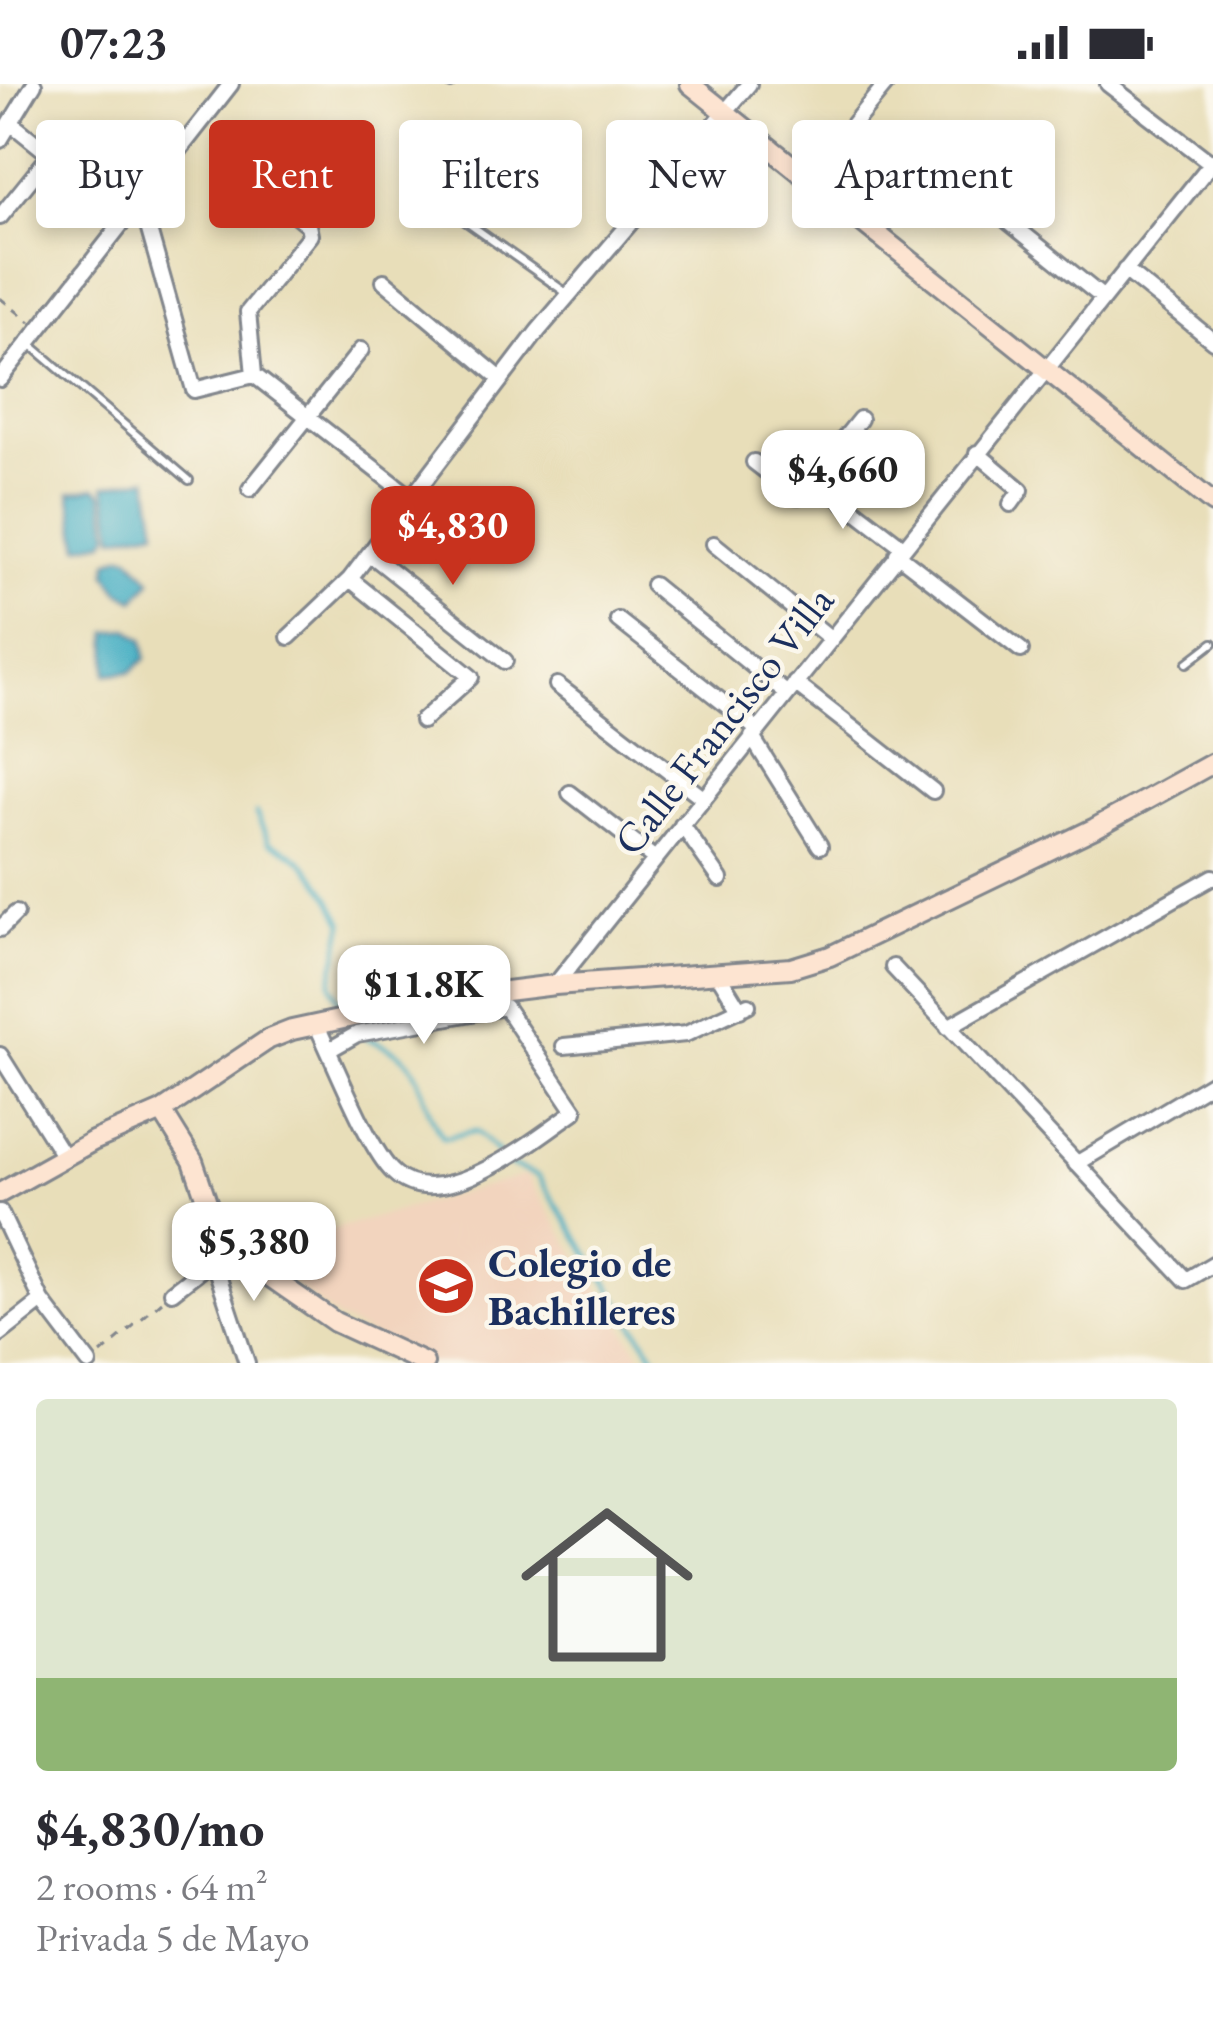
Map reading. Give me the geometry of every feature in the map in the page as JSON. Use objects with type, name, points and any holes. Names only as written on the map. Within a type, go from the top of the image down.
[{"type":"street","points":[[0,140],[34,84]]},
{"type":"street","points":[[185,142],[231,84]]},
{"type":"street","points":[[690,84],[792,166]]},
{"type":"street","points":[[289,637],[350,580],[501,379],[749,84]]},
{"type":"street","points":[[856,120],[886,84]]},
{"type":"street","points":[[1108,84],[1212,162]]},
{"type":"street","points":[[12,124],[36,142]]},
{"type":"street","name":"Calle Francisco Villa","points":[[555,985],[1212,162]]},
{"type":"street","points":[[0,217],[36,173]]},
{"type":"street","points":[[0,379],[117,228]]},
{"type":"street","points":[[148,228],[194,390],[254,374]]},
{"type":"street","points":[[309,228],[310,236],[248,312],[254,374],[412,498]]},
{"type":"street","points":[[869,228],[1213,503]]},
{"type":"street","points":[[1016,228],[1102,297]]},
{"type":"street","points":[[1125,270],[1213,341]]},
{"type":"street","points":[[384,281],[501,379]]},
{"type":"street","points":[[250,489],[361,350]]},
{"type":"street","points":[[754,462],[798,496],[860,419]]},
{"type":"street","points":[[977,453],[1021,490],[1011,503]]},
{"type":"street","points":[[812,478],[1021,650]]},
{"type":"street","points":[[714,544],[830,638]]},
{"type":"street","points":[[370,554],[505,661]]},
{"type":"street","points":[[350,580],[471,676],[422,722]]},
{"type":"street","points":[[653,585],[933,791]]},
{"type":"street","points":[[618,620],[755,733],[820,846]]},
{"type":"street","points":[[557,686],[703,798]]},
{"type":"street","points":[[0,1193],[162,1111],[269,1039],[316,1024],[432,1000],[555,985],[791,968],[830,956],[1095,828],[1213,764]]},
{"type":"street","points":[[570,793],[655,860]]},
{"type":"street","points":[[682,825],[720,879]]},
{"type":"street","points":[[948,1027],[1213,877]]},
{"type":"street","points":[[0,928],[16,913]]},
{"type":"street","points":[[893,967],[1186,1280],[1212,1268]]},
{"type":"street","points":[[564,1046],[686,1034],[744,1008],[718,974]]},
{"type":"street","points":[[316,1024],[329,1050],[387,1166],[410,1184],[426,1187],[475,1176],[575,1111],[505,1007],[357,1034],[329,1050]]},
{"type":"street","points":[[0,1055],[7,1076],[64,1157]]},
{"type":"street","points":[[1076,1164],[1213,1082]]},
{"type":"street","points":[[162,1111],[193,1161],[247,1363]]},
{"type":"street","points":[[0,1212],[43,1301],[90,1363]]},
{"type":"street","points":[[172,1292],[217,1252]]},
{"type":"street","points":[[217,1252],[335,1322],[424,1363]]},
{"type":"street","points":[[0,1334],[43,1301]]},
{"type":"lane","points":[[475,228],[569,295]]},
{"type":"lane","points":[[30,344],[189,480]]},
{"type":"lane","points":[[1187,663],[1213,643]]},
{"type":"path","points":[[0,298],[41,331]]},
{"type":"path","points":[[90,1363],[172,1292]]},
{"type":"shaded area","name":"Colegio de Bachilleres","points":[[526,1175],[646,1363],[431,1363],[339,1320],[252,1252]]},
{"type":"water","points":[[148,478],[157,529],[115,537],[105,486]]},
{"type":"water","points":[[95,488],[102,493],[110,534],[105,541],[80,546],[70,493]]},
{"type":"water","points":[[130,556],[151,580],[135,600],[119,591],[107,573],[109,561]]},
{"type":"water","points":[[129,629],[143,640],[146,658],[131,672],[107,674],[108,632]]},
{"type":"waterway","points":[[256,813],[269,842],[305,864],[344,923],[331,984],[344,1010]]},
{"type":"waterway","points":[[366,1038],[388,1047],[412,1066],[443,1138],[476,1131],[500,1155]]},
{"type":"waterway","points":[[507,1164],[538,1176],[659,1363]]},
{"type":"place","name":"Colegio de Bachilleres","points":[[446,1286]]}]
